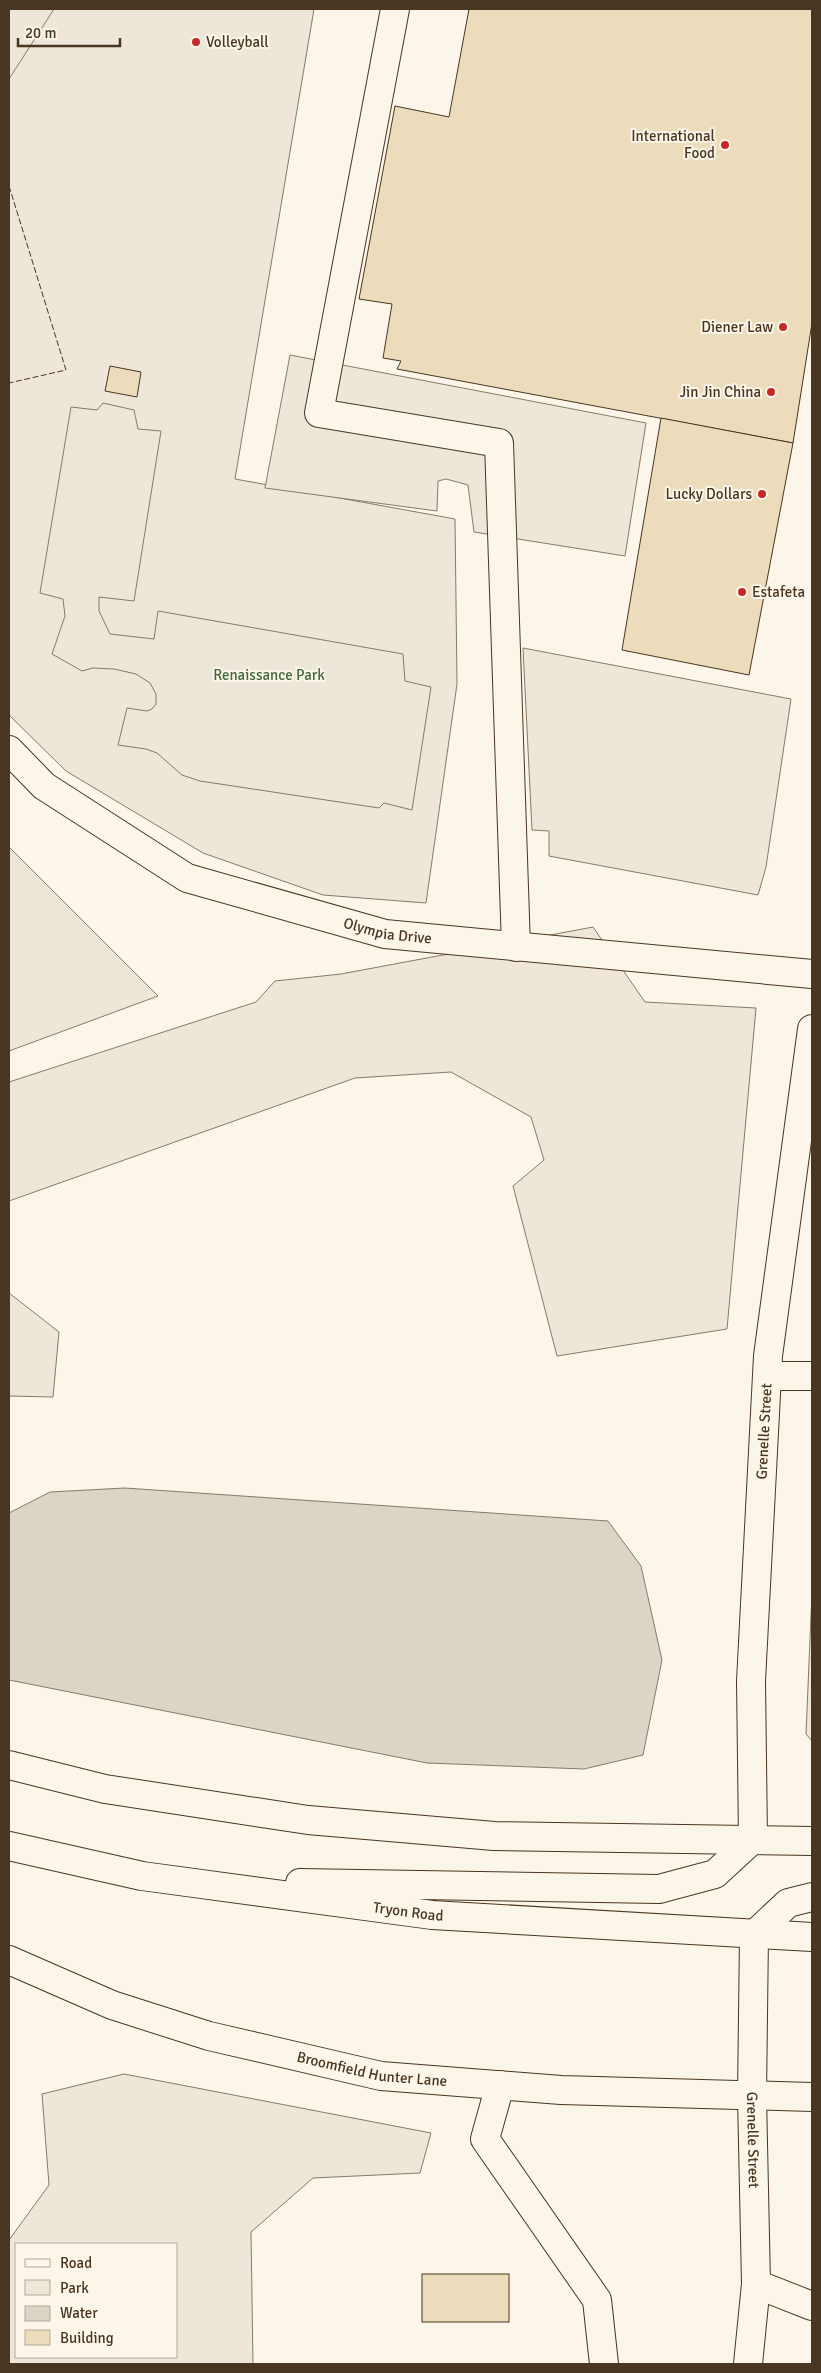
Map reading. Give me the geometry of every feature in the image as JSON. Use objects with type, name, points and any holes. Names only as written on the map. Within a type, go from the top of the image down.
[{"type":"street","points":[[395,9],[319,412],[499,443],[516,947]]},
{"type":"street","name":"Olympia Drive","points":[[9,750],[44,786],[187,878],[386,934],[812,974]]},
{"type":"street","name":"Grenelle Street","points":[[753,1839],[751,1681],[768,1376],[805,1070],[812,1029]]},
{"type":"street","points":[[768,1376],[812,1376]]},
{"type":"street","points":[[9,1765],[105,1789],[308,1820],[494,1836],[812,1841]]},
{"type":"street","points":[[197,1884],[355,1883],[660,1889],[715,1874],[753,1839]]},
{"type":"street","name":"Tryon Road","points":[[9,1846],[142,1876],[432,1915],[812,1938]]},
{"type":"street","points":[[754,1935],[788,1903],[812,1897]]},
{"type":"street","name":"Grenelle Street","points":[[748,2364],[756,2284],[752,2096],[754,1935]]},
{"type":"street","name":"Broomfield Hunter Lane","points":[[9,1961],[112,2005],[209,2036],[381,2076],[561,2090],[812,2097]]},
{"type":"street","points":[[500,2085],[485,2139],[597,2300],[604,2364]]},
{"type":"street","points":[[756,2284],[812,2306]]},
{"type":"green space","name":"Renaissance Park","points":[[9,9],[314,9],[235,479],[455,519],[457,684],[426,903],[323,895],[203,853],[66,771],[9,715]]},
{"type":"green space","points":[[9,847],[158,996],[9,1051]]},
{"type":"green space","points":[[593,927],[645,1002],[756,1008],[727,1329],[557,1356],[513,1186],[544,1160],[531,1117],[451,1072],[355,1078],[9,1201],[9,1082],[256,1002],[275,981],[341,974]]},
{"type":"green space","points":[[9,1293],[59,1332],[53,1397],[9,1396]]},
{"type":"green space","points":[[812,1592],[812,1741],[806,1734]]},
{"type":"green space","points":[[124,2074],[431,2133],[420,2173],[313,2178],[251,2232],[253,2364],[9,2364],[9,2240],[49,2185],[42,2094]]},
{"type":"shaded area","points":[[9,9],[54,9],[9,79]]},
{"type":"shaded area","points":[[290,355],[646,423],[625,556],[474,532],[468,485],[446,479],[438,481],[437,511],[265,488]]},
{"type":"shaded area","points":[[103,403],[134,410],[138,429],[161,431],[134,601],[99,597],[99,611],[110,634],[154,639],[158,611],[403,654],[405,681],[431,687],[412,810],[384,803],[379,808],[200,781],[182,775],[157,753],[146,749],[118,745],[127,708],[147,711],[152,709],[156,704],[156,694],[150,683],[136,674],[114,669],[93,668],[82,671],[52,654],[65,616],[63,599],[40,593],[71,407],[97,410]]},
{"type":"shaded area","points":[[523,648],[791,699],[766,867],[758,895],[549,856],[549,831],[532,830]]},
{"type":"water","points":[[125,1488],[608,1521],[641,1566],[662,1660],[643,1755],[584,1769],[427,1763],[9,1680],[9,1513],[50,1492]]},
{"type":"building","points":[[469,9],[812,9],[812,323],[793,443],[397,369],[401,361],[383,358],[392,304],[359,299],[395,106],[449,117]]},
{"type":"building","points":[[110,366],[141,372],[137,397],[105,391]]},
{"type":"building","points":[[661,418],[793,443],[749,675],[622,650]]},
{"type":"building","points":[[422,2274],[509,2274],[509,2322],[422,2322]]},
{"type":"fence","points":[[9,186],[66,370],[9,383]]},
{"type":"place","name":"Volleyball","points":[[196,42]]},
{"type":"place","name":"International Food","points":[[725,145]]},
{"type":"place","name":"Diener Law","points":[[783,327]]},
{"type":"place","name":"Jin Jin China","points":[[771,392]]},
{"type":"place","name":"Lucky Dollars","points":[[762,494]]},
{"type":"place","name":"Estafeta","points":[[742,592]]}]
